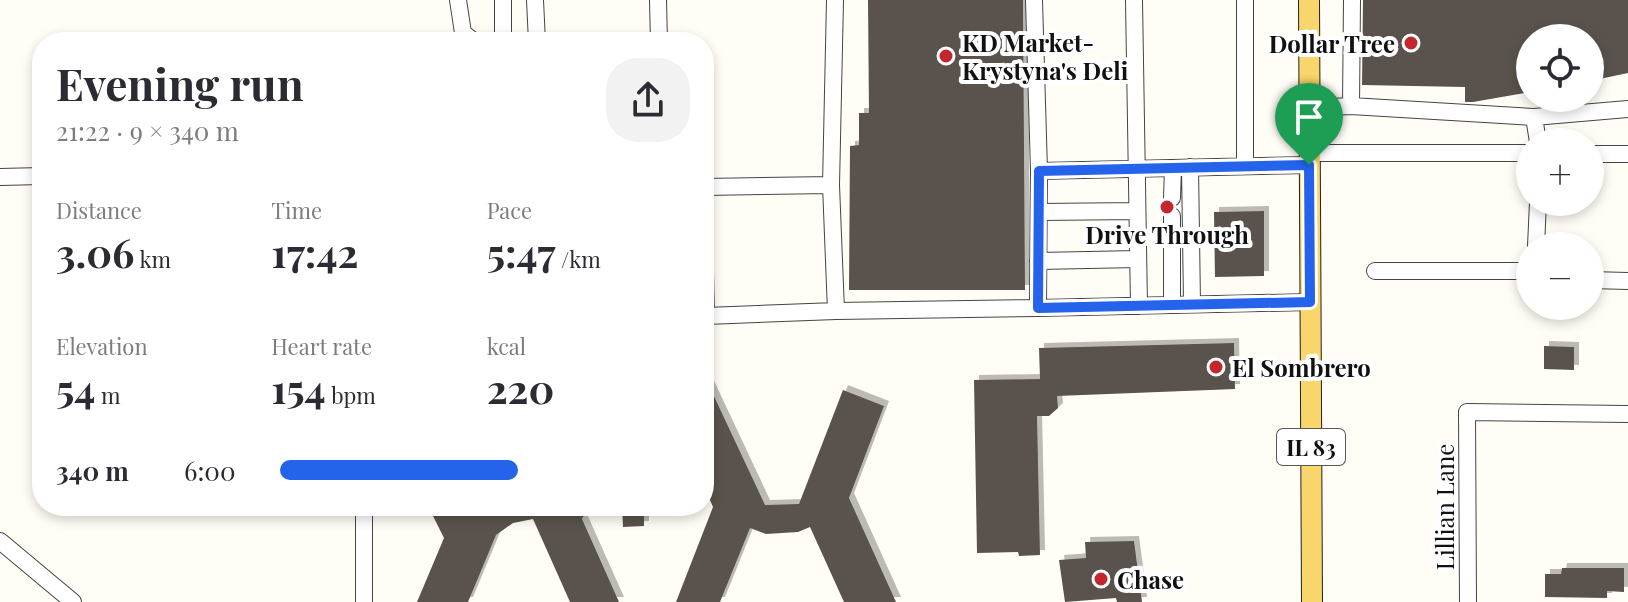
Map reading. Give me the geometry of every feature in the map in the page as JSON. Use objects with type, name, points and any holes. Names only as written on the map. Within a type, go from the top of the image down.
[{"type":"main road","name":"IL 83","points":[[1309,0],[1312,602]]},
{"type":"street","points":[[458,0],[463,32]]},
{"type":"street","points":[[503,0],[503,32]]},
{"type":"street","points":[[535,0],[537,32]]},
{"type":"street","points":[[658,0],[659,32]]},
{"type":"street","points":[[835,0],[831,185],[836,311]]},
{"type":"street","points":[[1034,0],[1039,171],[1038,308]]},
{"type":"street","points":[[1134,0],[1139,306]]},
{"type":"street","points":[[1245,0],[1245,166]]},
{"type":"street","points":[[1351,106],[1352,0]]},
{"type":"street","points":[[1309,108],[1351,106],[1534,117],[1628,109]]},
{"type":"street","points":[[1534,117],[1536,128]]},
{"type":"street","points":[[1039,171],[1245,166],[1309,159],[1516,153]]},
{"type":"street","points":[[1604,154],[1628,154]]},
{"type":"street","points":[[1190,167],[1192,304]]},
{"type":"street","points":[[1172,198],[1173,168]]},
{"type":"street","points":[[0,177],[32,176]]},
{"type":"street","points":[[714,187],[831,185]]},
{"type":"street","points":[[1039,212],[1137,211]]},
{"type":"street","points":[[1172,216],[1172,305]]},
{"type":"street","points":[[1038,261],[1138,259]]},
{"type":"street","points":[[1375,271],[1516,271]]},
{"type":"street","points":[[1604,280],[1628,281]]},
{"type":"street","points":[[714,316],[1310,302]]},
{"type":"street","name":"Lillian Lane","points":[[1468,602],[1467,412],[1628,414]]},
{"type":"street","points":[[364,516],[364,602]]},
{"type":"street","points":[[0,541],[73,602]]},
{"type":"building","points":[[868,0],[1023,0],[1025,290],[849,290],[850,146],[859,145],[859,113],[869,113]]},
{"type":"building","points":[[1363,0],[1628,0],[1628,73],[1604,78],[1604,24],[1516,24],[1516,94],[1465,102],[1465,87],[1362,85]]},
{"type":"building","points":[[1264,211],[1264,276],[1215,277],[1214,212]]},
{"type":"building","points":[[1234,343],[1235,389],[1057,396],[1058,408],[1049,416],[1037,416],[1040,555],[977,553],[974,380],[1040,379],[1039,348]]},
{"type":"building","points":[[1544,346],[1574,347],[1574,370],[1544,369]]},
{"type":"building","points":[[843,390],[884,406],[849,498],[896,602],[844,602],[810,527],[798,532],[766,534],[750,528],[720,602],[676,602],[709,516],[714,516],[714,396],[765,505],[799,504]]},
{"type":"building","points":[[433,516],[583,516],[582,519],[619,602],[570,602],[533,519],[513,523],[496,535],[468,602],[417,602],[444,538]]},
{"type":"building","points":[[622,516],[644,516],[644,526],[623,527]]},
{"type":"building","name":"Chase","points":[[1134,541],[1142,602],[1117,602],[1116,598],[1065,602],[1059,560],[1086,558],[1085,542]]},
{"type":"building","points":[[1562,568],[1624,568],[1624,592],[1607,591],[1607,598],[1545,597],[1545,574],[1561,574]]},
{"type":"place","name":"Dollar Tree","points":[[1411,43]]},
{"type":"place","name":"KD Market- Krystyna's Deli","points":[[946,56]]},
{"type":"place","name":"Drive Through","points":[[1167,207]]},
{"type":"place","name":"El Sombrero","points":[[1216,367]]},
{"type":"place","name":"Chase","points":[[1101,579]]},
{"type":"route","points":[[1309,165],[1310,302],[1038,308],[1039,171],[1309,165]]}]
